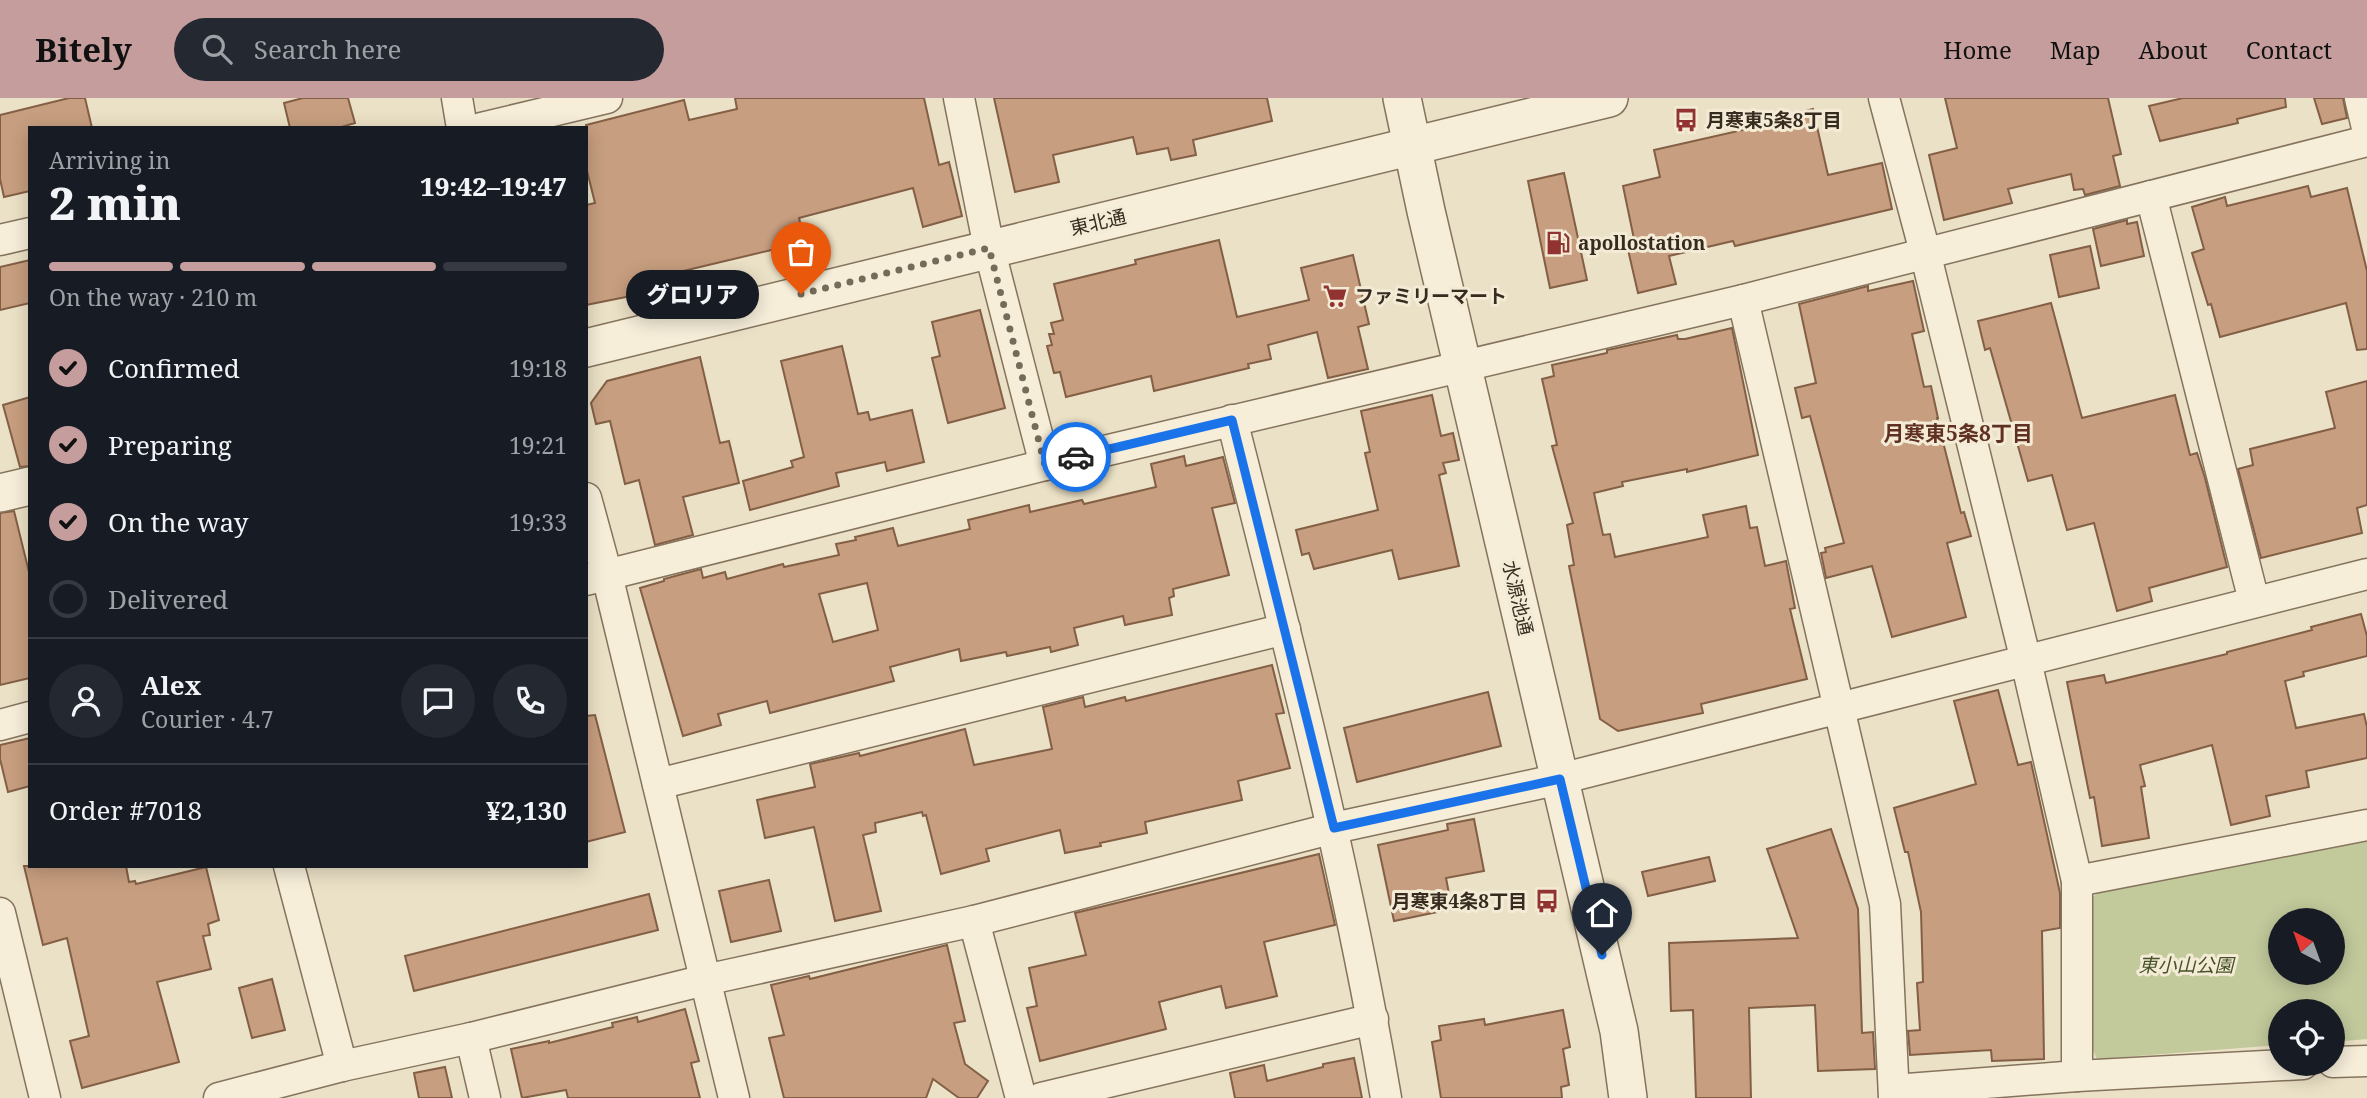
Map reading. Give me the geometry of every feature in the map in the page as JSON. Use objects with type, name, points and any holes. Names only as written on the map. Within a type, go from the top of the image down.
[{"type":"street","points":[[457,98],[462,126]]},
{"type":"street","points":[[489,126],[607,98]]},
{"type":"street","points":[[959,98],[989,248],[1045,465]]},
{"type":"street","name":"水源池通","points":[[1402,98],[1619,1031],[1628,1098]]},
{"type":"street","name":"東北通","points":[[588,348],[1609,98]]},
{"type":"street","points":[[1884,98],[2026,661],[2077,881],[2077,1076]]},
{"type":"street","points":[[2360,98],[2367,128]]},
{"type":"street","points":[[597,577],[1045,465],[1743,300],[2367,141]]},
{"type":"street","points":[[2151,196],[2255,601]]},
{"type":"street","points":[[0,240],[28,233]]},
{"type":"street","points":[[1743,300],[1885,904],[1894,1094],[2077,1076],[2268,1066]]},
{"type":"street","points":[[1232,420],[1334,828],[1373,1019],[1386,1098]]},
{"type":"street","points":[[0,493],[28,486]]},
{"type":"street","points":[[588,512],[597,577],[658,784],[734,1098]]},
{"type":"street","points":[[219,1098],[266,1092],[342,1066],[471,1038],[705,980],[974,921],[1334,828],[1560,779],[2367,574]]},
{"type":"street","points":[[658,784],[1285,629]]},
{"type":"street","points":[[0,725],[28,718]]},
{"type":"street","points":[[2077,881],[2367,825]]},
{"type":"street","points":[[290,868],[342,1066]]},
{"type":"street","points":[[0,913],[45,1098]]},
{"type":"street","points":[[974,921],[1021,1098]]},
{"type":"street","points":[[1041,1098],[1373,1019]]},
{"type":"street","points":[[471,1038],[485,1098]]},
{"type":"street","points":[[2345,1062],[2367,1061]]},
{"type":"green space","name":"東小山公園","points":[[2367,840],[2367,1039],[2345,1041],[2345,999],[2268,999],[2268,1046],[2097,1059],[2092,1048],[2088,903],[2097,893]]},
{"type":"building","points":[[69,98],[85,98],[92,126],[28,126],[28,191],[4,197],[0,179],[0,115]]},
{"type":"building","points":[[303,98],[348,98],[355,123],[345,126],[290,126],[284,103]]},
{"type":"building","points":[[735,98],[924,98],[939,165],[949,162],[962,216],[923,227],[913,188],[799,218],[805,242],[658,277],[661,290],[588,305],[588,205],[595,203],[588,175],[586,125],[684,100],[689,120],[737,109]]},
{"type":"building","points":[[994,98],[1267,98],[1272,121],[1193,140],[1196,155],[1171,160],[1168,148],[1137,154],[1133,137],[1053,155],[1059,182],[1015,192]]},
{"type":"building","points":[[1945,98],[2108,98],[2121,154],[2113,156],[2120,186],[2085,195],[2083,189],[2074,190],[2071,174],[2008,189],[2012,203],[1944,220],[1929,155],[1957,148]]},
{"type":"building","points":[[2183,98],[2285,98],[2286,107],[2237,119],[2238,123],[2160,141],[2149,106]]},
{"type":"building","points":[[2314,98],[2343,98],[2347,118],[2322,124]]},
{"type":"building","points":[[1813,109],[1828,175],[1882,163],[1892,209],[1735,246],[1733,241],[1669,256],[1676,284],[1638,293],[1626,241],[1634,239],[1623,186],[1660,177],[1654,150],[1782,121],[1781,117]]},
{"type":"building","points":[[1564,173],[1587,280],[1550,288],[1528,181]]},
{"type":"building","points":[[2308,186],[2311,197],[2347,188],[2367,271],[2367,349],[2357,350],[2346,303],[2220,337],[2192,253],[2204,249],[2192,207],[2225,197],[2227,206]]},
{"type":"building","points":[[2127,220],[2127,224],[2137,222],[2144,256],[2101,266],[2093,229]]},
{"type":"building","points":[[1219,240],[1237,317],[1309,300],[1301,268],[1353,255],[1369,324],[1358,327],[1368,369],[1328,378],[1317,332],[1268,345],[1271,359],[1248,364],[1249,368],[1154,391],[1151,376],[1066,397],[1060,372],[1054,373],[1047,346],[1052,345],[1049,334],[1054,334],[1051,323],[1063,320],[1054,284],[1136,264],[1135,260]]},
{"type":"building","points":[[2090,246],[2099,288],[2059,297],[2050,255]]},
{"type":"building","points":[[28,260],[28,303],[0,310],[0,267]]},
{"type":"building","points":[[1913,281],[1924,331],[1912,334],[1924,387],[1931,386],[1961,513],[1964,512],[1971,536],[1947,543],[1966,617],[1892,637],[1872,566],[1826,578],[1821,553],[1826,552],[1825,548],[1844,543],[1810,416],[1802,418],[1795,388],[1816,383],[1799,304],[1868,286],[1868,291]]},
{"type":"building","points":[[2051,303],[2082,418],[2175,395],[2190,455],[2197,453],[2205,478],[2227,567],[2149,588],[2152,601],[2117,611],[2094,523],[2067,530],[2052,475],[2028,481],[1990,348],[1985,350],[1978,321]]},
{"type":"building","points":[[980,310],[1005,408],[948,423],[932,358],[940,356],[932,322]]},
{"type":"building","points":[[1732,328],[1758,455],[1687,472],[1687,469],[1622,482],[1623,486],[1594,493],[1603,535],[1610,534],[1615,557],[1708,537],[1703,515],[1746,506],[1750,528],[1757,527],[1765,566],[1786,561],[1795,608],[1790,609],[1807,679],[1701,704],[1703,713],[1618,731],[1600,719],[1569,566],[1574,565],[1567,525],[1573,523],[1552,446],[1557,445],[1542,379],[1554,376],[1552,365],[1607,353],[1607,350],[1677,335],[1678,339],[1685,339]]},
{"type":"building","points":[[842,346],[858,414],[868,412],[870,420],[912,410],[924,462],[887,471],[885,462],[836,473],[839,486],[750,510],[743,481],[793,467],[791,461],[804,457],[781,361]]},
{"type":"building","points":[[700,357],[720,443],[729,441],[739,483],[683,497],[693,535],[655,545],[639,480],[625,484],[610,421],[596,424],[591,403],[607,381]]},
{"type":"building","points":[[2367,381],[2367,505],[2357,508],[2362,533],[2261,558],[2238,469],[2253,465],[2250,449],[2335,428],[2326,392]]},
{"type":"building","points":[[1432,395],[1441,436],[1453,433],[1459,460],[1443,463],[1446,473],[1439,475],[1459,566],[1399,579],[1392,550],[1314,569],[1309,553],[1302,555],[1296,530],[1378,510],[1365,453],[1370,452],[1361,411]]},
{"type":"building","points":[[28,398],[28,466],[20,467],[3,405]]},
{"type":"building","points":[[1184,456],[1186,466],[1223,457],[1235,503],[1212,508],[1229,575],[1173,589],[1174,596],[1169,598],[1172,615],[1125,625],[1123,616],[1074,628],[1078,645],[1051,652],[1050,647],[1007,656],[1006,652],[961,661],[959,649],[890,667],[894,681],[770,713],[767,701],[718,714],[721,725],[683,736],[640,588],[701,569],[703,578],[725,572],[727,579],[783,564],[784,567],[839,555],[836,544],[893,528],[898,546],[970,529],[968,520],[1029,505],[1030,512],[1082,500],[1084,504],[1156,487],[1151,464]],"holes":[[[867,583],[878,630],[833,642],[819,594]]]},
{"type":"building","points":[[14,511],[28,568],[28,678],[0,685],[0,513]]},
{"type":"building","points":[[2361,614],[2367,636],[2367,656],[2303,672],[2304,676],[2285,681],[2296,728],[2364,714],[2367,727],[2367,758],[2306,771],[2309,787],[2266,796],[2270,816],[2231,825],[2212,745],[2140,765],[2145,786],[2141,787],[2149,838],[2102,846],[2094,797],[2090,798],[2067,682],[2104,675],[2106,683],[2227,654]]},
{"type":"building","points":[[1272,665],[1284,713],[1276,714],[1290,768],[1238,781],[1242,800],[1145,822],[1147,833],[1065,853],[1060,830],[986,849],[989,861],[941,874],[926,815],[923,816],[922,812],[875,823],[876,832],[863,835],[881,911],[835,921],[814,827],[765,838],[757,800],[815,787],[810,764],[859,753],[860,756],[965,729],[974,765],[1052,749],[1043,707],[1083,697],[1085,707],[1125,697],[1126,701]]},
{"type":"building","points":[[1998,690],[2018,765],[2031,762],[2060,893],[2060,928],[2042,931],[2044,1059],[1992,1061],[1991,1050],[1910,1055],[1908,1031],[1920,1030],[1917,983],[1923,982],[1921,912],[1908,852],[1905,852],[1894,808],[1976,784],[1954,701]]},
{"type":"building","points":[[1488,692],[1501,746],[1357,782],[1344,728]]},
{"type":"building","points":[[595,715],[625,832],[588,841],[588,716]]},
{"type":"building","points":[[28,738],[28,787],[8,792],[0,759],[0,745]]},
{"type":"building","points":[[1474,819],[1484,871],[1446,878],[1452,909],[1394,921],[1378,845],[1448,830],[1447,824]]},
{"type":"building","points":[[1831,829],[1858,909],[1862,1033],[1873,1032],[1875,1069],[1818,1071],[1815,1005],[1749,1008],[1751,1098],[1696,1098],[1693,1010],[1671,1011],[1669,943],[1798,938],[1767,849]]},
{"type":"building","points":[[1319,854],[1335,925],[1264,942],[1277,996],[1226,1008],[1221,986],[1159,1002],[1166,1029],[1040,1061],[1027,1008],[1037,1006],[1029,968],[1086,955],[1075,913]]},
{"type":"building","points":[[1709,857],[1715,881],[1648,896],[1642,872]]},
{"type":"building","points":[[24,866],[126,868],[129,882],[135,881],[136,884],[206,868],[219,920],[208,924],[210,935],[203,936],[211,969],[157,982],[179,1062],[82,1088],[70,1041],[89,1036],[67,938],[43,945]]},
{"type":"building","points":[[769,880],[781,931],[731,942],[719,891]]},
{"type":"building","points":[[649,894],[658,930],[414,991],[405,956]]},
{"type":"building","points":[[947,945],[965,1021],[954,1023],[965,1064],[988,1081],[977,1098],[959,1098],[933,1079],[926,1098],[784,1098],[769,1038],[784,1035],[771,985],[809,976],[810,979]]},
{"type":"building","points":[[272,979],[285,1030],[252,1038],[239,988]]},
{"type":"building","points":[[685,1009],[699,1061],[691,1063],[700,1098],[568,1098],[566,1090],[522,1098],[511,1049],[549,1043],[613,1027],[612,1023],[637,1017],[638,1022]]},
{"type":"building","points":[[1563,1010],[1570,1047],[1563,1049],[1569,1085],[1561,1087],[1562,1098],[1441,1098],[1432,1042],[1441,1040],[1439,1026],[1484,1019],[1485,1025]]},
{"type":"building","points":[[1354,1058],[1362,1098],[1235,1098],[1230,1073],[1264,1065],[1267,1081],[1323,1067],[1323,1064]]},
{"type":"building","points":[[445,1067],[452,1098],[419,1098],[414,1073]]},
{"type":"way so far","points":[[801,294],[989,248],[1045,465],[1076,457]]},
{"type":"place","name":"月寒東5条8丁目","points":[[1686,120]]},
{"type":"place","name":"apollostation","points":[[1558,243]]},
{"type":"place","name":"グロリア","points":[[801,294]]},
{"type":"place","name":"ファミリーマート","points":[[1335,296]]},
{"type":"place","name":"月寒東4条8丁目","points":[[1547,901]]},
{"type":"district","name":"月寒東5条8丁目","points":[[1958,434]]},
{"type":"route","points":[[1076,457],[1232,420],[1334,828],[1560,779],[1602,955]]}]
